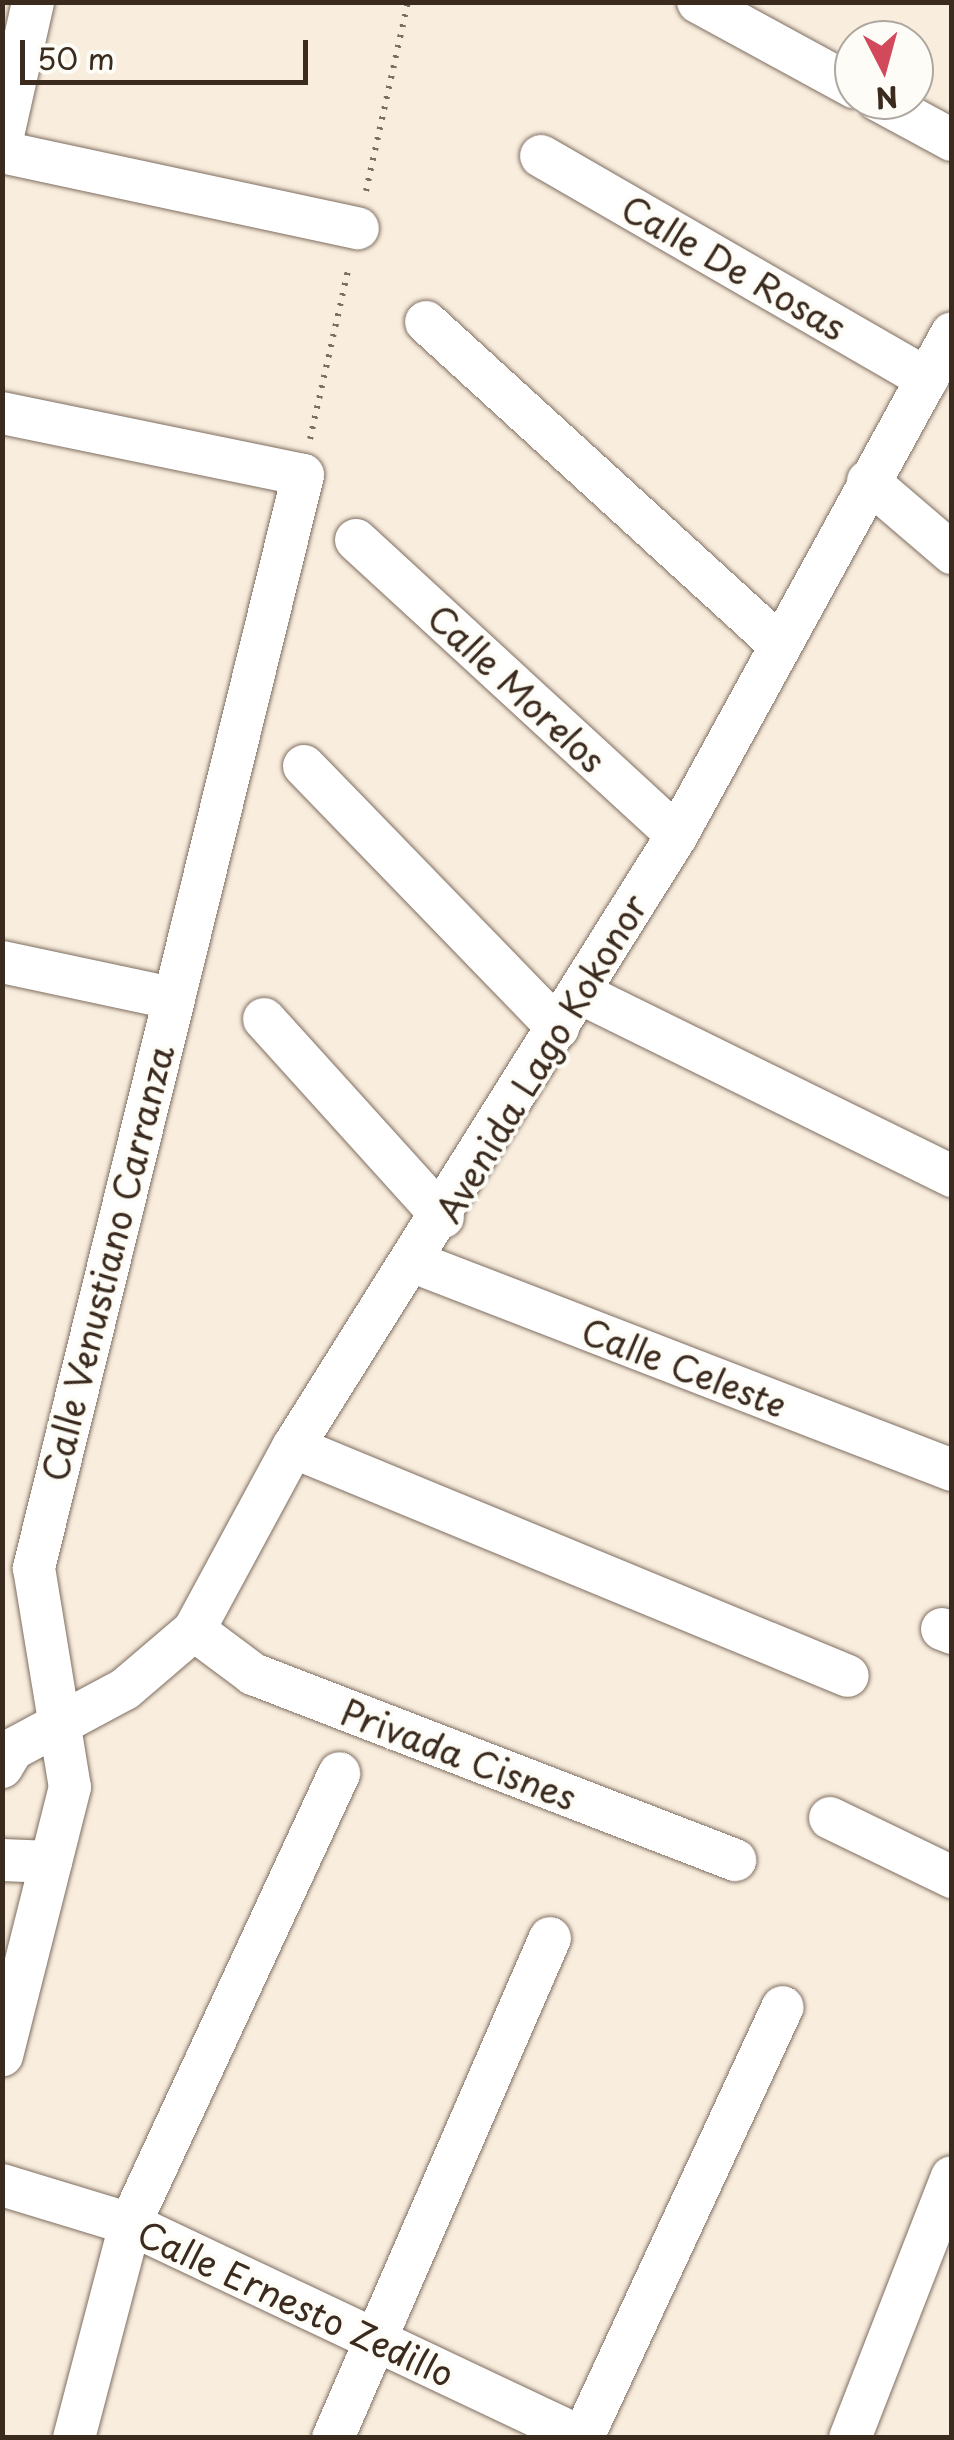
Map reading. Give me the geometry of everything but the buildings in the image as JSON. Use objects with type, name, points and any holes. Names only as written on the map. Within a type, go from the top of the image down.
[{"type":"street","points":[[2,140],[33,2]]},
{"type":"street","points":[[698,2],[834,76]]},
{"type":"street","points":[[915,120],[952,140]]},
{"type":"street","points":[[2,152],[358,228]]},
{"type":"street","name":"Calle De Rosas","points":[[541,156],[927,378]]},
{"type":"street","points":[[426,322],[776,642]]},
{"type":"street","name":"Avenida Lago Kokonor","points":[[2,1767],[13,1749],[62,1728],[194,1630],[293,1448],[416,1263],[677,836],[776,642],[952,332]]},
{"type":"street","name":"Calle Venustiano Carranza","points":[[2,413],[302,475],[171,998],[18,1566],[62,1728],[70,1787],[2,2056]]},
{"type":"street","points":[[868,481],[952,553]]},
{"type":"street","name":"Calle Morelos","points":[[356,540],[677,836]]},
{"type":"street","points":[[304,766],[569,1010],[952,1176]]},
{"type":"street","points":[[2,962],[171,998]]},
{"type":"street","points":[[264,1018],[444,1217]]},
{"type":"street","name":"Calle Celeste","points":[[416,1263],[952,1470]]},
{"type":"street","points":[[293,1448],[848,1676]]},
{"type":"street","name":"Privada Cisnes","points":[[194,1630],[252,1674],[735,1860]]},
{"type":"street","points":[[74,2438],[130,2224],[339,1773]]},
{"type":"street","points":[[830,1818],[952,1876]]},
{"type":"street","points":[[2,1860],[51,1862]]},
{"type":"street","points":[[334,2438],[373,2340],[550,1938]]},
{"type":"street","points":[[583,2437],[783,2007]]},
{"type":"street","points":[[850,2438],[952,2177]]},
{"type":"street","name":"Calle Ernesto Zedillo","points":[[2,2184],[130,2224],[583,2437]]}]
